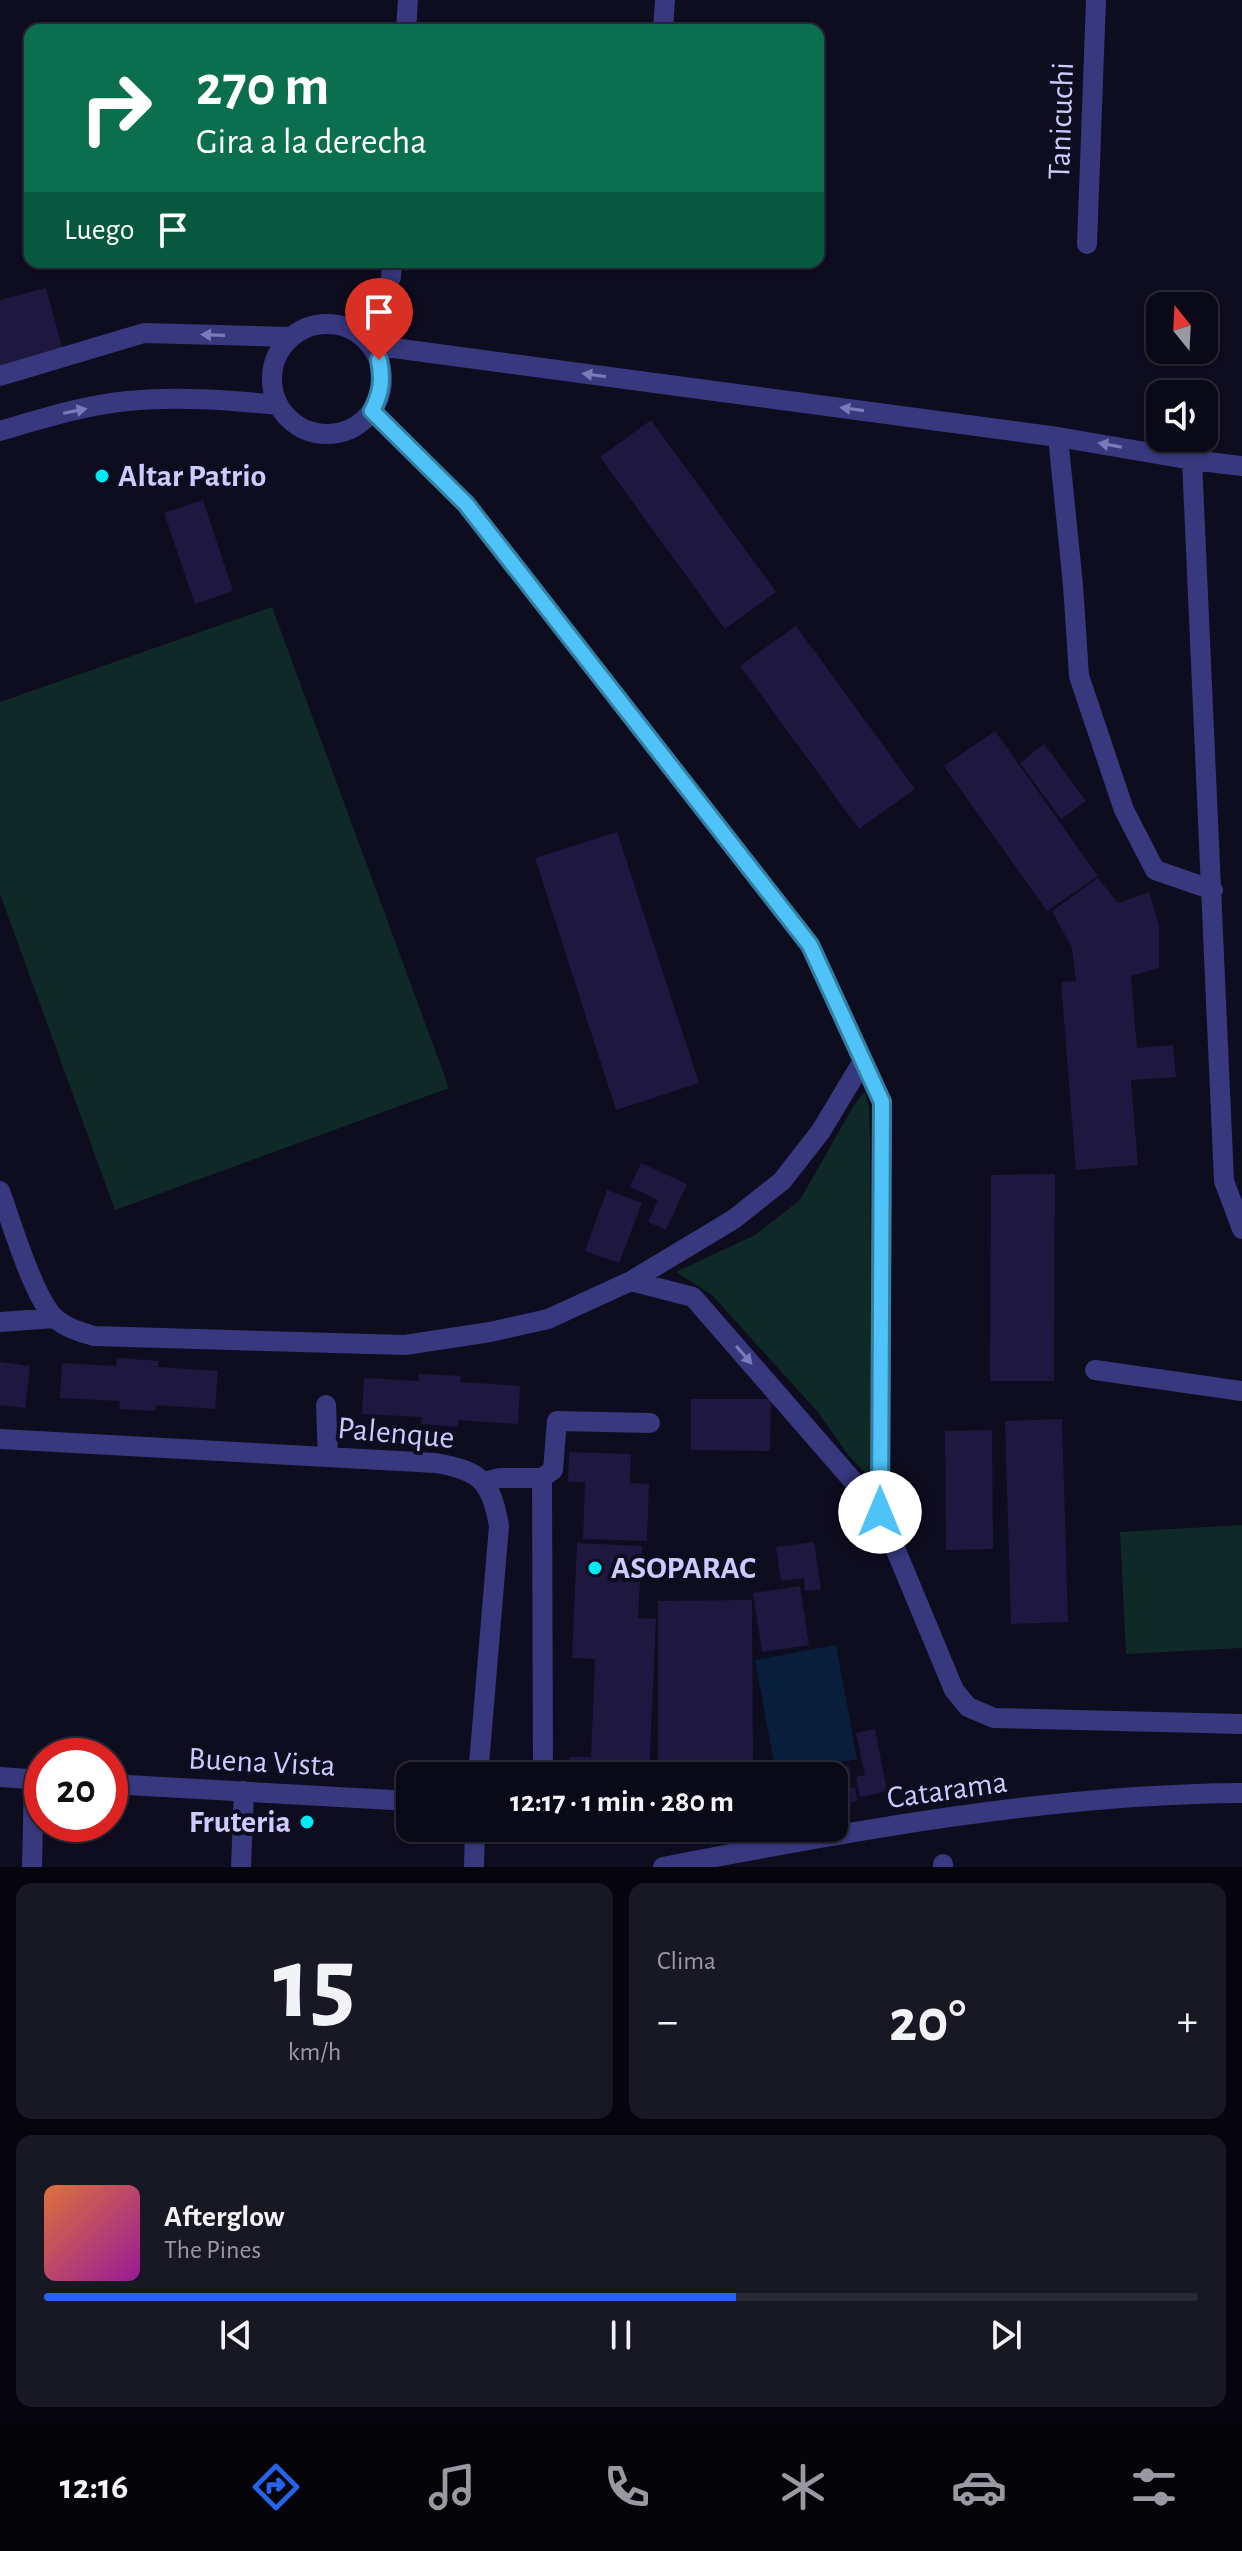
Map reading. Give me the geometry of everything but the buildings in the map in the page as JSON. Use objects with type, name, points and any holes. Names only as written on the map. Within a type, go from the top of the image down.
[{"type":"street","points":[[406,24],[408,0]]},
{"type":"street","points":[[663,24],[665,0]]},
{"type":"street","name":"Tanicuchi","points":[[1087,244],[1096,0]]},
{"type":"street","points":[[324,324],[349,329],[371,345],[379,360],[382,378],[380,395],[372,411],[358,424],[342,432],[323,434],[304,429],[289,419],[278,405],[272,387],[273,369],[279,351],[291,337],[306,328],[324,324]]},
{"type":"street","points":[[0,376],[144,333],[291,337]]},
{"type":"street","points":[[371,345],[1058,437],[1242,466]]},
{"type":"street","points":[[0,431],[54,415],[126,401],[213,398],[278,405]]},
{"type":"street","points":[[372,411],[466,504],[810,945],[882,1102],[880,1512]]},
{"type":"street","points":[[1058,437],[1079,676],[1124,810],[1155,870],[1213,890]]},
{"type":"street","points":[[1192,460],[1224,1181],[1242,1229]]},
{"type":"street","points":[[0,1191],[41,1301],[55,1318],[73,1330],[94,1336],[405,1345],[490,1332],[548,1319],[631,1281],[734,1219],[782,1181],[821,1131],[863,1061]]},
{"type":"street","points":[[631,1281],[693,1297],[880,1512],[954,1690],[968,1707],[994,1718],[1242,1724]]},
{"type":"street","points":[[0,1322],[55,1318]]},
{"type":"street","points":[[1095,1370],[1242,1391]]},
{"type":"street","points":[[326,1405],[328,1456]]},
{"type":"street","points":[[484,1482],[500,1478],[542,1478],[553,1470],[557,1421],[650,1423]]},
{"type":"street","name":"Palenque","points":[[0,1439],[328,1456],[436,1463],[465,1468],[484,1482],[495,1502],[499,1526],[479,1762]]},
{"type":"street","points":[[542,1478],[543,1762]]},
{"type":"street","points":[[0,1777],[24,1779]]},
{"type":"street","name":"Buena Vista","points":[[128,1785],[396,1800]]},
{"type":"street","points":[[241,1867],[244,1791]]},
{"type":"street","name":"Catarama","points":[[663,1867],[761,1858],[971,1815],[1105,1798],[1242,1793]]},
{"type":"street","points":[[32,1867],[34,1842]]},
{"type":"street","points":[[474,1867],[475,1842]]},
{"type":"green space","points":[[272,607],[449,1088],[115,1210],[0,894],[0,702]]},
{"type":"green space","points":[[865,1091],[870,1137],[872,1480],[849,1456],[817,1411],[712,1295],[676,1272],[755,1235],[800,1200]]},
{"type":"green space","points":[[1242,1525],[1242,1648],[1126,1654],[1120,1532]]},
{"type":"water","points":[[836,1645],[857,1759],[841,1762],[774,1762],[755,1660]]},
{"type":"place","name":"Altar Patrio","points":[[102,476]]},
{"type":"place","name":"ASOPARAC","points":[[595,1568]]},
{"type":"place","name":"Fruteria","points":[[307,1822]]},
{"type":"route","points":[[379,360],[382,378],[380,395],[372,411],[466,504],[810,945],[882,1102],[880,1512]]}]
